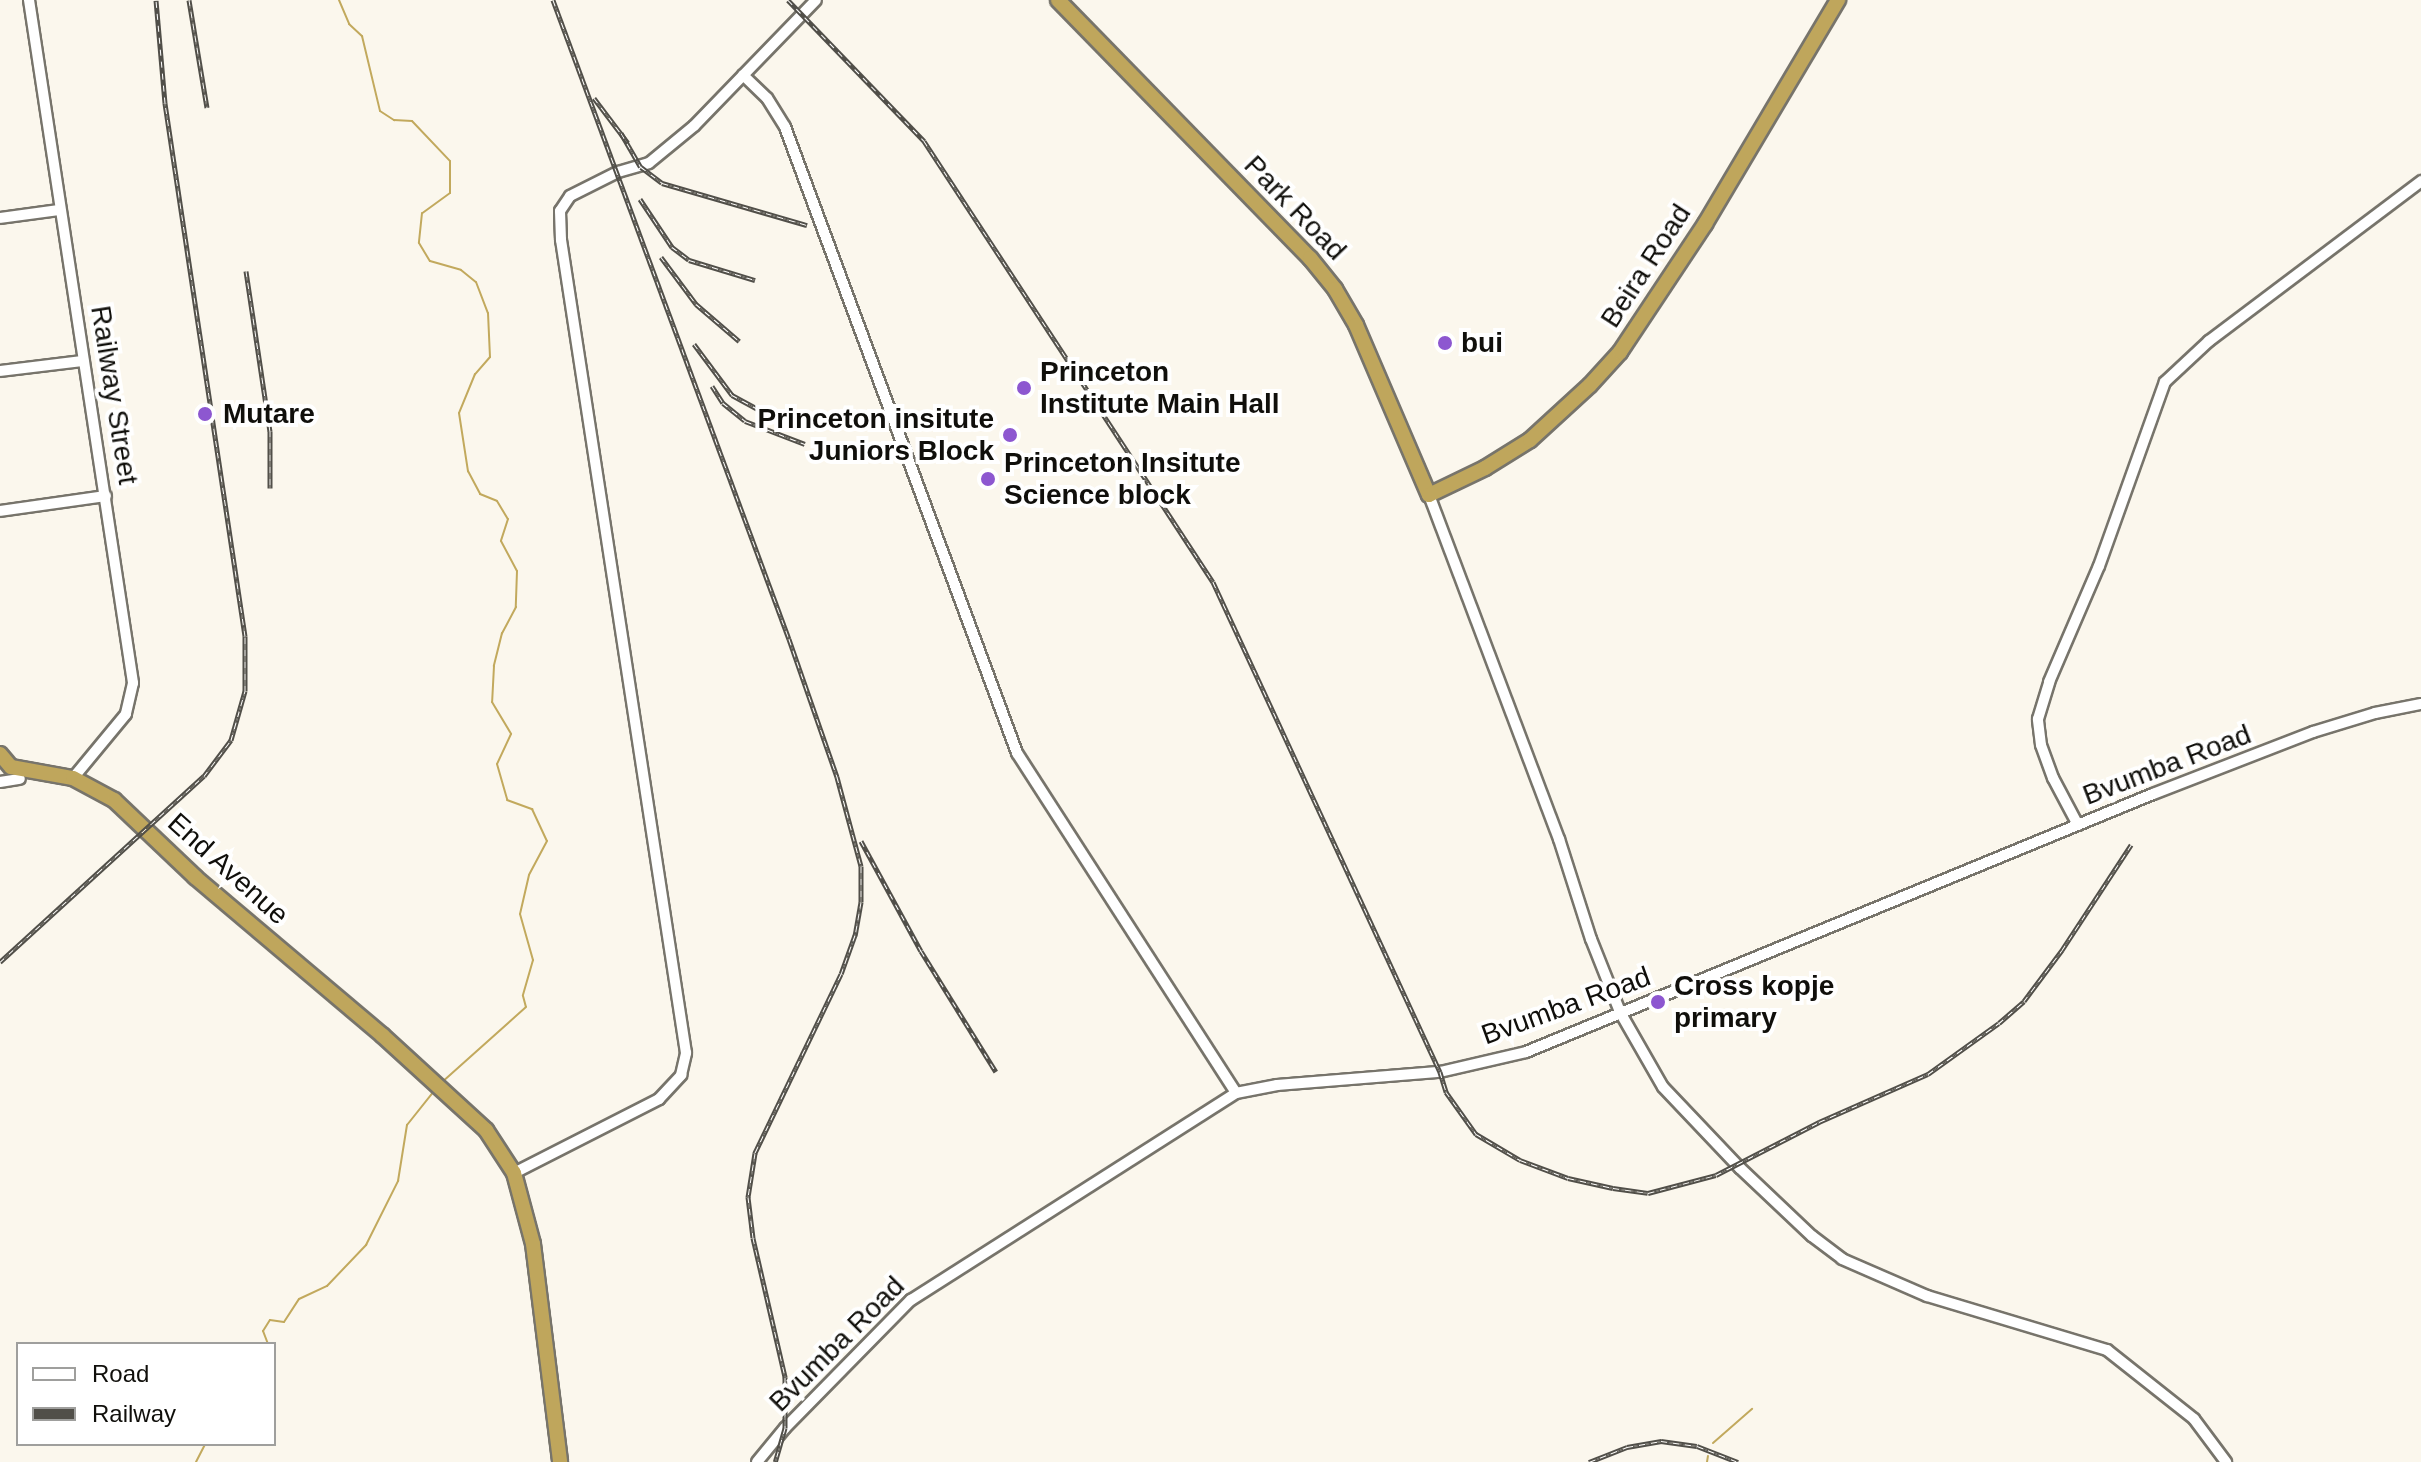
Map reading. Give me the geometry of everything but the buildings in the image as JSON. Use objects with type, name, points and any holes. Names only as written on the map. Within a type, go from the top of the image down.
[{"type":"highway","name":"Park Road","points":[[1058,0],[1310,258],[1335,289],[1356,325],[1429,495]]},
{"type":"highway","name":"Beira Road","points":[[1429,495],[1485,468],[1530,440],[1590,385],[1620,352],[1705,224],[1838,0]]},
{"type":"highway","name":"End Avenue","points":[[1,764],[20,779],[79,788],[107,803],[220,911],[388,1048],[405,1058]]},
{"type":"highway","name":"End Avenue","points":[[1,764],[22,771],[73,778],[114,800],[195,877],[486,1130],[514,1173],[533,1244],[560,1462]]},
{"type":"street","name":"Railway Street","points":[[29,0],[133,683],[132,699],[126,714],[73,778]]},
{"type":"street","points":[[514,1173],[659,1099],[681,1075],[686,1053],[561,240],[560,211],[570,196],[618,172],[649,163],[694,126],[816,0]]},
{"type":"street","points":[[743,75],[767,98],[785,127],[1017,753],[1236,1093]]},
{"type":"street","points":[[2078,825],[2041,745],[2038,729],[2041,702],[2099,566],[2165,382],[2209,341],[2421,181]]},
{"type":"street","points":[[0,218],[59,210]]},
{"type":"street","points":[[0,371],[83,361]]},
{"type":"street","points":[[1429,495],[1620,1012],[1651,1070],[1671,1096],[1740,1168],[1812,1236],[1842,1259],[1927,1296],[2107,1350],[2194,1419],[2226,1462]]},
{"type":"street","points":[[0,511],[106,496]]},
{"type":"street","name":"Bvumba Road","points":[[757,1462],[785,1428],[911,1300],[1236,1093],[1277,1085],[1440,1072],[1494,1061],[1546,1045],[2078,825],[2313,732],[2375,713],[2421,704]]},
{"type":"street","name":"End Avenue","points":[[0,782],[20,779]]},
{"type":"waterway","points":[[339,0],[349,24],[362,36],[380,111],[394,120],[412,121],[450,161],[450,193],[422,213],[419,243],[430,261],[461,270],[476,282],[488,313],[490,357],[475,374],[459,413],[468,471],[480,494],[497,501],[508,519],[501,541],[517,571],[516,607],[502,633],[494,666],[492,702],[511,734],[497,764],[507,800],[532,809],[547,841],[529,875],[520,914],[533,960],[523,996],[526,1007],[441,1083]]},
{"type":"waterway","points":[[267,1342],[263,1331],[270,1320],[284,1322],[299,1299],[327,1286],[366,1245],[398,1181],[407,1125],[434,1091]]},
{"type":"waterway","points":[[1713,1443],[1752,1409]]},
{"type":"waterway","points":[[196,1462],[204,1446]]},
{"type":"waterway","points":[[1707,1462],[1708,1456]]},
{"type":"railway","points":[[0,962],[204,776],[231,740],[245,691],[245,636],[165,103],[156,0]]},
{"type":"railway","points":[[189,0],[207,108]]},
{"type":"railway","points":[[553,0],[789,639],[837,777],[861,866],[861,902],[855,935],[841,974],[755,1153],[748,1197],[753,1238],[785,1377],[785,1428],[775,1462]]},
{"type":"railway","points":[[788,0],[924,141],[1213,582],[1440,1072],[1446,1092],[1476,1134],[1520,1160],[1568,1178],[1613,1188],[1648,1193],[1716,1175],[1819,1122],[1928,1074],[1999,1023],[2024,1001],[2062,950],[2131,845]]},
{"type":"railway","points":[[594,98],[628,143]]},
{"type":"railway","points":[[621,133],[641,167],[662,183],[807,225]]},
{"type":"railway","points":[[640,199],[672,247],[689,260],[755,280]]},
{"type":"railway","points":[[661,257],[696,304],[739,341]]},
{"type":"railway","points":[[246,271],[270,431],[270,488]]},
{"type":"railway","points":[[694,344],[732,395],[791,427]]},
{"type":"railway","points":[[712,386],[723,403],[745,421],[805,444]]},
{"type":"railway","points":[[861,841],[921,951],[996,1072]]},
{"type":"railway","points":[[1589,1462],[1627,1447],[1661,1441],[1697,1446],[1738,1462]]},
{"type":"place","name":"bui","points":[[1445,343]]},
{"type":"place","name":"Princeton Institute Main Hall","points":[[1024,388]]},
{"type":"place","name":"Mutare","points":[[205,414]]},
{"type":"place","name":"Princeton insitute Juniors Block","points":[[1010,435]]},
{"type":"place","name":"Princeton Insitute Science block","points":[[988,479]]},
{"type":"place","name":"Cross kopje primary","points":[[1658,1002]]}]
